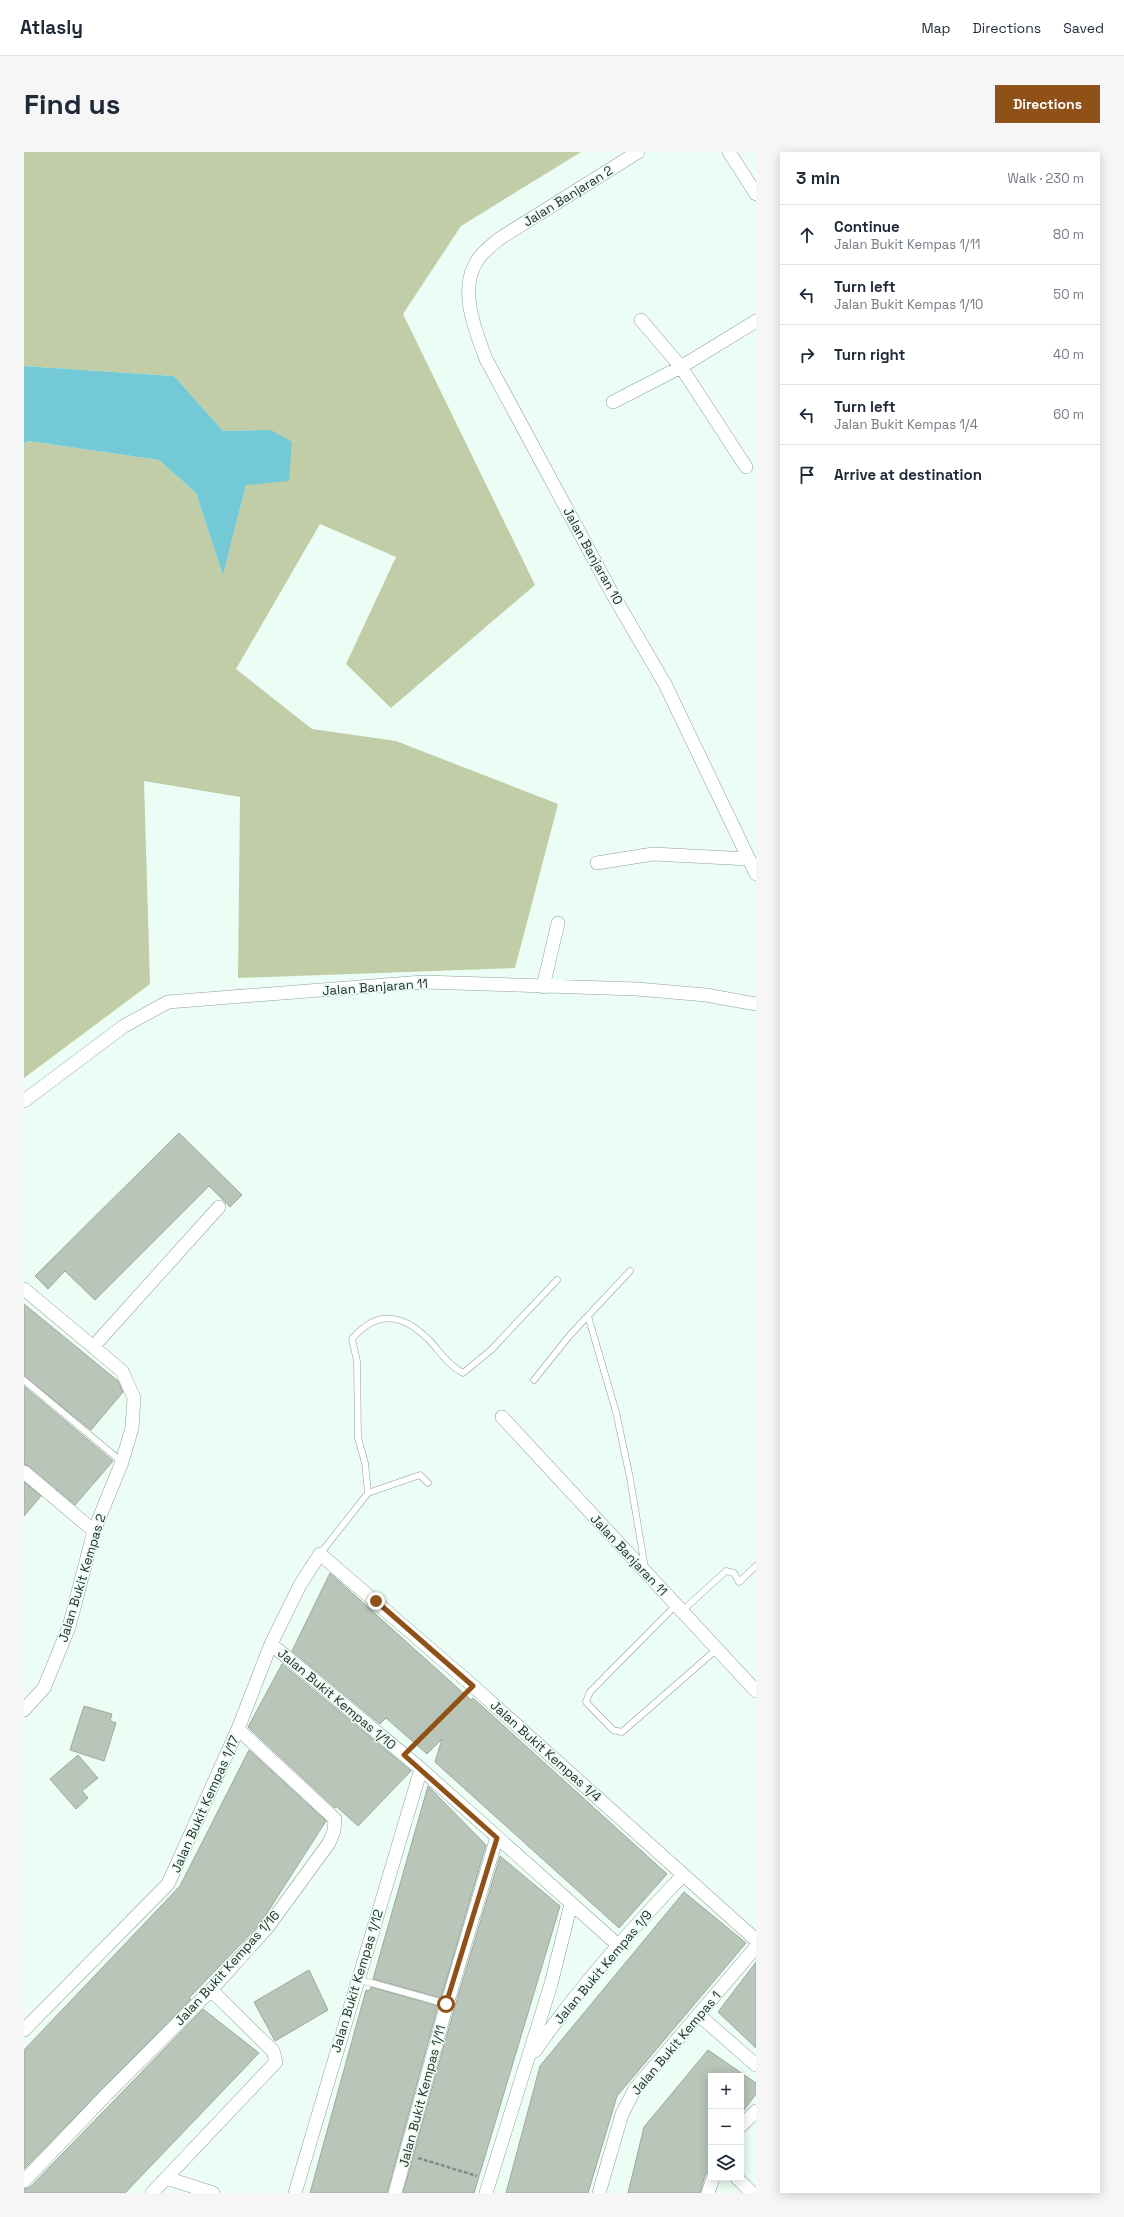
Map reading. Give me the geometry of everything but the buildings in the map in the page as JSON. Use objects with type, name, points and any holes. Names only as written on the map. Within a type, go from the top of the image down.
[{"type":"street","name":"Jalan Banjaran 2","points":[[499,239],[638,152]]},
{"type":"street","points":[[729,152],[756,194]]},
{"type":"street","name":"Jalan Banjaran 10","points":[[499,239],[478,259],[470,284],[469,302],[472,321],[486,359],[610,588],[665,684],[756,874]]},
{"type":"street","points":[[641,320],[681,367],[746,467]]},
{"type":"street","points":[[613,402],[681,367],[756,321]]},
{"type":"street","points":[[597,863],[653,854],[749,859]]},
{"type":"street","points":[[543,987],[558,923]]},
{"type":"street","name":"Jalan Banjaran 11","points":[[24,1101],[124,1026],[168,1002],[423,982],[637,989],[706,995],[756,1004]]},
{"type":"street","points":[[24,1289],[93,1347],[219,1206]]},
{"type":"street","name":"Jalan Bukit Kempas 2","points":[[24,1710],[44,1688],[69,1626],[94,1531],[122,1462],[132,1428],[134,1398],[122,1371],[93,1347]]},
{"type":"street","name":"Jalan Banjaran 11","points":[[502,1417],[756,1691]]},
{"type":"street","points":[[24,1472],[94,1531]]},
{"type":"street","name":"Jalan Bukit Kempas 1/4","points":[[320,1554],[473,1686],[756,1940]]},
{"type":"street","name":"Jalan Bukit Kempas 1/17","points":[[24,2030],[168,1884],[238,1729],[271,1644],[300,1585],[320,1554]]},
{"type":"street","name":"Jalan Bukit Kempas 1/10","points":[[271,1644],[421,1769],[618,1945]]},
{"type":"street","name":"Jalan Bukit Kempas 1/16","points":[[24,2181],[107,2094],[211,1990],[267,1928],[329,1843],[334,1831],[335,1819],[238,1729]]},
{"type":"street","name":"Jalan Bukit Kempas 1/12","points":[[295,2193],[357,1979],[421,1769]]},
{"type":"street","name":"Jalan Bukit Kempas 1/11","points":[[395,2193],[446,2004],[497,1838]]},
{"type":"street","name":"Jalan Bukit Kempas 1/9","points":[[527,2062],[555,2022],[618,1945],[683,1875]]},
{"type":"street","name":"Jalan Bukit Kempas 1/9","points":[[486,2193],[551,1984],[571,1904]]},
{"type":"street","name":"Jalan Bukit Kempas 1","points":[[599,2193],[622,2114],[635,2089],[700,2016],[756,1948]]},
{"type":"street","points":[[152,2193],[276,2062],[273,2051],[211,1990]]},
{"type":"street","points":[[700,2016],[756,2065]]},
{"type":"street","points":[[744,2123],[756,2111]]},
{"type":"street","points":[[166,2178],[213,2193]]},
{"type":"street","points":[[708,2193],[712,2181]]},
{"type":"street","points":[[739,2181],[752,2193]]},
{"type":"lane","points":[[534,1380],[570,1335],[630,1271]]},
{"type":"lane","points":[[368,1493],[365,1463],[358,1438],[357,1360],[352,1339],[362,1326],[385,1317],[408,1324],[429,1340],[449,1364],[463,1373],[490,1350],[557,1280]]},
{"type":"lane","points":[[588,1316],[616,1412],[630,1478],[646,1574]]},
{"type":"lane","points":[[24,1380],[122,1462]]},
{"type":"lane","points":[[320,1554],[368,1493],[420,1476],[428,1483]]},
{"type":"lane","points":[[716,1649],[622,1732],[613,1730],[586,1702],[590,1692],[679,1608],[726,1571],[734,1573],[739,1582],[756,1566]]},
{"type":"lane","points":[[357,1979],[446,2004]]},
{"type":"path","points":[[404,1755],[473,1686]]},
{"type":"path","points":[[406,2154],[490,2180]]},
{"type":"green space","points":[[24,152],[581,152],[461,226],[403,314],[535,585],[391,708],[346,664],[396,557],[320,524],[236,669],[312,729],[396,741],[558,804],[515,968],[238,978],[240,797],[144,781],[150,984],[24,1078],[24,444],[28,441],[159,460],[196,493],[223,574],[246,485],[271,430],[223,431],[174,376],[24,366]]},
{"type":"water","points":[[24,366],[174,376],[223,431],[271,430],[292,442],[289,481],[246,485],[223,575],[196,493],[159,460],[28,441],[24,444]]},
{"type":"route","points":[[376,1601],[473,1686],[404,1755],[497,1838],[446,2004]]}]
